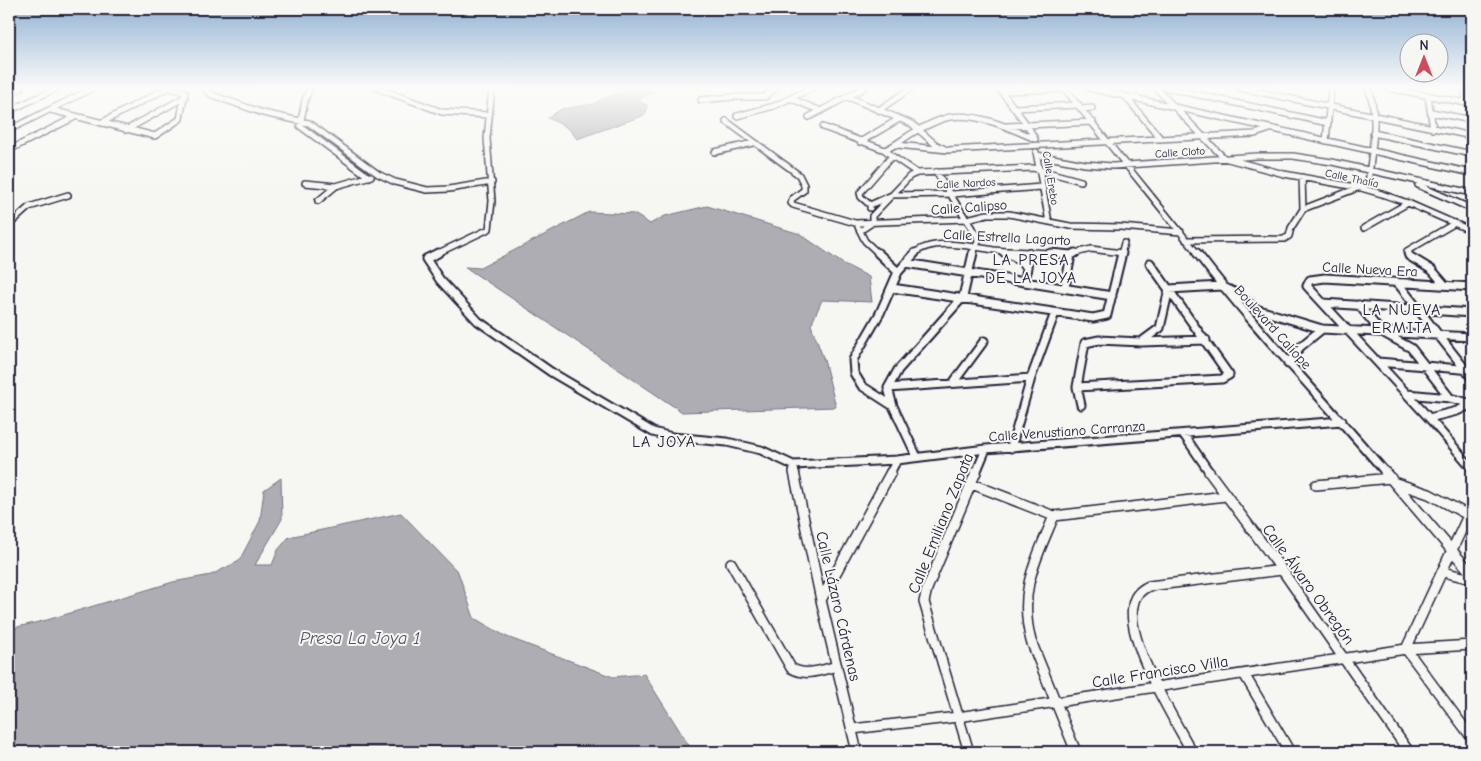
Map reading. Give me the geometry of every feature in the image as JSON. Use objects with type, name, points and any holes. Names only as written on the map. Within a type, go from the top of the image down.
[{"type":"street","points":[[9,130],[23,124]]},
{"type":"street","points":[[9,150],[60,124]]},
{"type":"street","points":[[103,124],[155,136],[176,124]]},
{"type":"street","points":[[126,130],[138,124]]},
{"type":"street","points":[[300,124],[300,126],[369,177]]},
{"type":"street","points":[[310,124],[378,174],[410,188],[449,190],[492,182]]},
{"type":"street","points":[[488,124],[488,156],[492,182],[489,229],[426,259],[440,280],[478,321],[550,372],[653,432],[672,437],[727,442],[761,450],[794,465]]},
{"type":"street","points":[[729,124],[753,142]]},
{"type":"street","points":[[860,142],[890,124]]},
{"type":"street","points":[[910,124],[920,129],[935,144],[948,150]]},
{"type":"street","points":[[885,150],[897,145],[920,129],[934,124]]},
{"type":"street","points":[[989,124],[1003,126],[1060,124]]},
{"type":"street","name":"Boulevard Calíope","points":[[1094,124],[1181,232],[1221,286],[1288,364],[1342,421],[1472,574]]},
{"type":"street","points":[[1148,124],[1161,139]]},
{"type":"street","points":[[1190,124],[1224,158]]},
{"type":"street","points":[[1246,124],[1472,173]]},
{"type":"street","points":[[1326,141],[1328,124]]},
{"type":"street","points":[[1303,209],[1361,188],[1369,182],[1374,124]]},
{"type":"street","points":[[1408,124],[1472,136]]},
{"type":"street","points":[[1432,124],[1433,129]]},
{"type":"street","name":"Calle Erebo","points":[[1027,125],[1035,139],[1041,187],[1049,222]]},
{"type":"street","points":[[1003,126],[1035,139]]},
{"type":"street","points":[[823,127],[885,150],[917,174]]},
{"type":"street","points":[[897,145],[948,150],[1255,134],[1270,129]]},
{"type":"street","points":[[1373,133],[1472,154]]},
{"type":"street","points":[[715,152],[753,142]]},
{"type":"street","name":"Calle Calipso","points":[[753,142],[801,179],[804,190],[792,199],[791,203],[793,205],[856,223],[967,219],[987,214],[1009,214],[1081,227],[1120,226],[1181,232]]},
{"type":"street","name":"Calle Cloto","points":[[1037,155],[1085,164],[1128,165],[1224,158],[1293,156],[1369,170],[1472,193]]},
{"type":"street","points":[[860,231],[872,223],[870,205],[861,196],[861,190],[892,156]]},
{"type":"street","name":"Calle Thalía","points":[[1224,158],[1302,177],[1361,188],[1408,203],[1472,231]]},
{"type":"street","points":[[872,216],[910,176],[917,174],[1026,168],[1038,169],[1081,181]]},
{"type":"street","points":[[917,457],[893,406],[888,388],[898,370],[963,297],[971,256],[977,246],[977,236],[952,194],[936,172]]},
{"type":"street","points":[[305,183],[336,186],[378,174]]},
{"type":"street","points":[[1186,240],[1284,239],[1289,236],[1295,221],[1303,209],[1302,177]]},
{"type":"street","points":[[1407,179],[1472,209]]},
{"type":"street","points":[[318,201],[336,186]]},
{"type":"street","name":"Calle Nardos","points":[[892,195],[952,194],[1041,187]]},
{"type":"street","points":[[9,225],[29,207],[68,194]]},
{"type":"street","points":[[870,205],[892,195]]},
{"type":"street","points":[[1364,228],[1408,203]]},
{"type":"street","points":[[856,223],[865,240],[898,272]]},
{"type":"street","points":[[1446,285],[1432,270],[1407,254],[1407,251],[1455,224]]},
{"type":"street","points":[[892,288],[1100,318],[1107,315],[1124,243]]},
{"type":"street","name":"Calle Estrella Lagarto","points":[[906,263],[920,249],[948,245],[977,246],[995,250],[1029,250],[1071,255],[1091,249],[1122,254]]},
{"type":"street","points":[[995,250],[1015,258],[1027,267]]},
{"type":"street","points":[[1025,281],[1029,250]]},
{"type":"street","points":[[1065,287],[1071,255]]},
{"type":"street","points":[[893,406],[862,386],[854,373],[853,360],[892,288],[898,272],[906,263],[1112,296]]},
{"type":"street","points":[[1078,387],[1227,378],[1229,375],[1150,263]]},
{"type":"street","name":"Calle Nueva Era","points":[[1472,287],[1325,278],[1310,280],[1307,286],[1429,418],[1472,468]]},
{"type":"street","points":[[1397,282],[1469,370],[1472,378]]},
{"type":"street","points":[[1169,289],[1221,286],[1236,293],[1256,309],[1322,329],[1472,337]]},
{"type":"street","points":[[1141,342],[1160,328],[1169,289]]},
{"type":"street","points":[[1323,303],[1472,312]]},
{"type":"street","points":[[1359,306],[1380,331],[1405,343],[1425,365],[1450,398]]},
{"type":"street","points":[[1012,448],[1030,378],[1055,313]]},
{"type":"street","points":[[1288,364],[1300,347],[1322,329]]},
{"type":"street","points":[[1081,405],[1078,387],[1085,343],[1099,340],[1141,342],[1206,340]]},
{"type":"street","points":[[953,383],[984,342]]},
{"type":"street","points":[[1378,362],[1469,370]]},
{"type":"street","points":[[888,388],[1030,378]]},
{"type":"street","points":[[1407,394],[1450,398],[1472,404]]},
{"type":"street","points":[[1429,418],[1457,411],[1472,404]]},
{"type":"street","name":"Calle Venustiano Carranza","points":[[794,465],[897,460],[986,449],[1184,435],[1342,421]]},
{"type":"street","name":"Calle Álvaro Obregón","points":[[1184,435],[1226,496],[1282,570],[1409,752]]},
{"type":"street","name":"Calle Emiliano Zapata","points":[[969,752],[924,602],[927,589],[986,449]]},
{"type":"street","points":[[821,600],[897,460]]},
{"type":"street","name":"Calle Lázaro Cárdenas","points":[[794,465],[821,600],[857,752]]},
{"type":"street","points":[[1316,485],[1393,480],[1429,494],[1468,516]]},
{"type":"street","points":[[972,484],[1054,516],[1226,496]]},
{"type":"street","points":[[1472,507],[1452,549],[1444,572],[1406,649],[1472,738]]},
{"type":"street","points":[[1054,516],[1028,582],[1024,610],[1031,641],[1076,752]]},
{"type":"street","points":[[731,563],[791,668],[796,672],[804,673],[837,666]]},
{"type":"street","points":[[1192,752],[1158,686],[1134,629],[1132,613],[1135,598],[1140,590],[1149,586],[1282,570]]},
{"type":"street","points":[[1444,572],[1472,580]]},
{"type":"street","name":"Calle Francisco Villa","points":[[852,729],[1056,703],[1406,649],[1472,645]]},
{"type":"street","points":[[1244,674],[1290,752]]},
{"type":"water","points":[[559,124],[621,124],[577,139],[568,128]]},
{"type":"water","points":[[707,206],[800,234],[842,263],[869,277],[872,302],[822,300],[811,325],[824,360],[836,407],[682,412],[465,267],[480,268],[589,212],[634,214],[650,224],[665,216]]},
{"type":"water","name":"Presa La Joya 1","points":[[281,478],[282,519],[255,565],[272,565],[278,550],[289,537],[401,513],[458,572],[474,618],[507,637],[613,677],[644,674],[693,752],[9,752],[9,629],[47,620],[173,582],[211,575],[239,561],[260,521],[264,490]]},
{"type":"district","name":"LA PRESA DE LA JOYA","points":[[1031,268]]},
{"type":"district","name":"LA NUEVA ERMITA","points":[[1402,318]]},
{"type":"district","name":"LA JOYA","points":[[664,441]]}]
